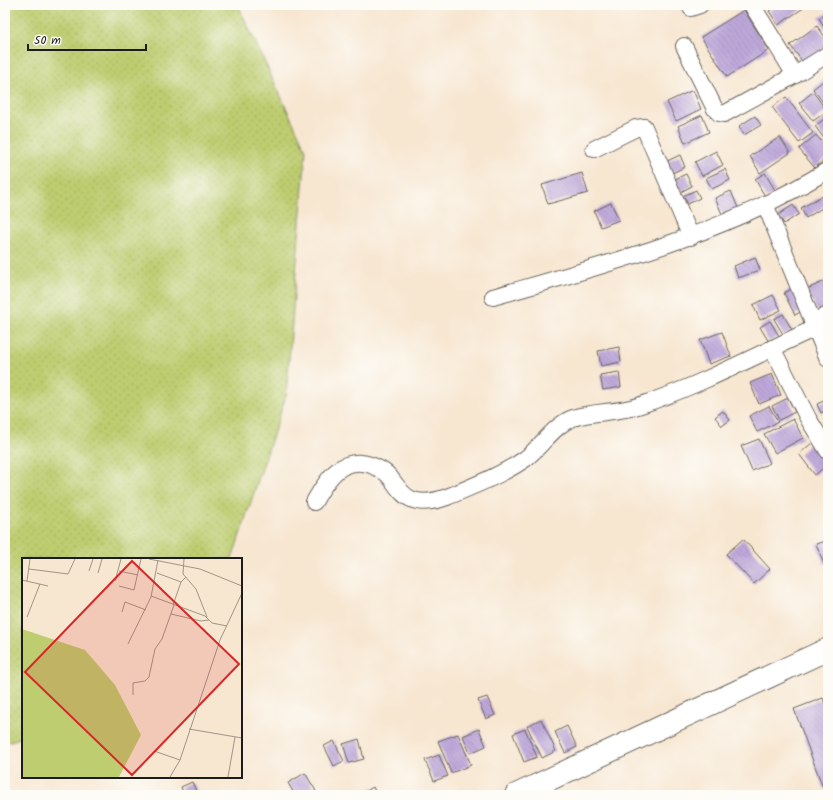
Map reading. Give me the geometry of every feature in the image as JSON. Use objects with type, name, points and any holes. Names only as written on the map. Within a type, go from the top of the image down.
[{"type":"main road","points":[[516,795],[828,649]]},
{"type":"street","points":[[752,5],[795,75]]},
{"type":"street","points":[[684,46],[715,109],[719,113],[729,113],[828,54]]},
{"type":"street","points":[[594,149],[636,128],[644,127],[691,237]]},
{"type":"street","points":[[493,297],[639,255],[691,237],[765,204],[828,170]]},
{"type":"street","points":[[765,204],[828,359]]},
{"type":"street","points":[[314,502],[324,485],[333,474],[351,462],[361,462],[382,469],[398,489],[411,499],[420,502],[430,502],[445,498],[504,471],[524,460],[564,422],[574,418],[637,407],[683,390],[772,348],[828,315]]},
{"type":"street","points":[[772,348],[809,420],[828,451]]},
{"type":"green space","points":[[5,5],[238,5],[306,150],[286,396],[232,558],[22,558],[22,737],[5,743]]},
{"type":"building","points":[[778,5],[808,5],[778,25],[769,11]]},
{"type":"building","points":[[744,10],[769,50],[727,77],[701,37]]},
{"type":"building","points":[[828,12],[828,30],[826,31],[819,18]]},
{"type":"building","points":[[817,26],[828,41],[828,46],[804,64],[790,45]]},
{"type":"building","points":[[828,77],[828,102],[825,105],[813,89]]},
{"type":"building","points":[[693,90],[701,109],[676,121],[667,102]]},
{"type":"building","points":[[813,92],[827,111],[813,121],[799,103]]},
{"type":"building","points":[[786,97],[813,133],[799,143],[772,107]]},
{"type":"building","points":[[702,115],[709,132],[685,143],[678,126]]},
{"type":"building","points":[[755,116],[761,125],[744,135],[739,126]]},
{"type":"building","points":[[827,117],[828,119],[828,144],[815,126]]},
{"type":"building","points":[[816,135],[828,149],[828,156],[815,168],[799,149]]},
{"type":"building","points":[[780,137],[790,153],[760,173],[750,156]]},
{"type":"building","points":[[716,151],[723,165],[702,176],[695,162]]},
{"type":"building","points":[[680,155],[685,167],[668,175],[663,163]]},
{"type":"building","points":[[725,169],[730,180],[712,189],[706,178]]},
{"type":"building","points":[[582,173],[588,193],[548,204],[542,185]]},
{"type":"building","points":[[765,173],[776,192],[766,198],[755,179]]},
{"type":"building","points":[[686,174],[692,186],[677,194],[671,181]]},
{"type":"building","points":[[696,190],[700,198],[688,204],[683,196]]},
{"type":"building","points":[[731,191],[738,208],[722,214],[715,198]]},
{"type":"building","points":[[822,196],[827,205],[806,218],[801,208]]},
{"type":"building","points":[[611,203],[619,220],[601,227],[594,211]]},
{"type":"building","points":[[793,205],[799,214],[784,224],[778,215]]},
{"type":"building","points":[[755,257],[760,270],[738,278],[734,266]]},
{"type":"building","points":[[827,280],[828,306],[817,311],[807,289]]},
{"type":"building","points":[[791,289],[802,311],[795,315],[784,293]]},
{"type":"building","points":[[773,295],[781,310],[760,320],[753,305]]},
{"type":"building","points":[[783,314],[792,330],[784,336],[774,319]]},
{"type":"building","points":[[770,321],[779,336],[769,342],[760,327]]},
{"type":"building","points":[[722,332],[731,356],[709,364],[700,340]]},
{"type":"building","points":[[619,347],[621,362],[601,366],[598,351]]},
{"type":"building","points":[[619,372],[621,387],[603,390],[600,375]]},
{"type":"building","points":[[772,374],[781,395],[759,404],[750,383]]},
{"type":"building","points":[[788,398],[795,412],[779,420],[772,406]]},
{"type":"building","points":[[828,399],[828,409],[821,413],[817,404]]},
{"type":"building","points":[[769,406],[778,422],[757,432],[749,416]]},
{"type":"building","points":[[723,411],[730,420],[722,426],[715,417]]},
{"type":"building","points":[[793,419],[803,438],[775,453],[764,434]]},
{"type":"building","points":[[759,439],[770,463],[752,471],[741,446]]},
{"type":"building","points":[[813,442],[828,461],[828,464],[815,475],[799,454]]},
{"type":"building","points":[[743,539],[770,569],[754,584],[726,554]]},
{"type":"building","points":[[828,540],[828,563],[824,564],[816,544]]},
{"type":"building","points":[[487,697],[495,715],[486,719],[478,700]]},
{"type":"building","points":[[823,698],[828,711],[828,786],[823,788],[794,709]]},
{"type":"building","points":[[541,719],[556,751],[542,758],[527,726]]},
{"type":"building","points":[[567,726],[577,747],[565,753],[555,732]]},
{"type":"building","points":[[479,729],[486,746],[470,753],[463,736]]},
{"type":"building","points":[[525,729],[537,757],[524,762],[513,734]]},
{"type":"building","points":[[458,734],[471,765],[451,773],[438,741]]},
{"type":"building","points":[[359,739],[364,759],[349,763],[343,744]]},
{"type":"building","points":[[334,741],[344,761],[334,766],[324,746]]},
{"type":"building","points":[[439,755],[448,776],[434,781],[425,760]]},
{"type":"building","points":[[305,773],[316,791],[310,795],[295,795],[288,783]]},
{"type":"building","points":[[192,782],[198,795],[184,795],[181,787]]},
{"type":"building","points":[[373,787],[377,795],[360,795]]}]
